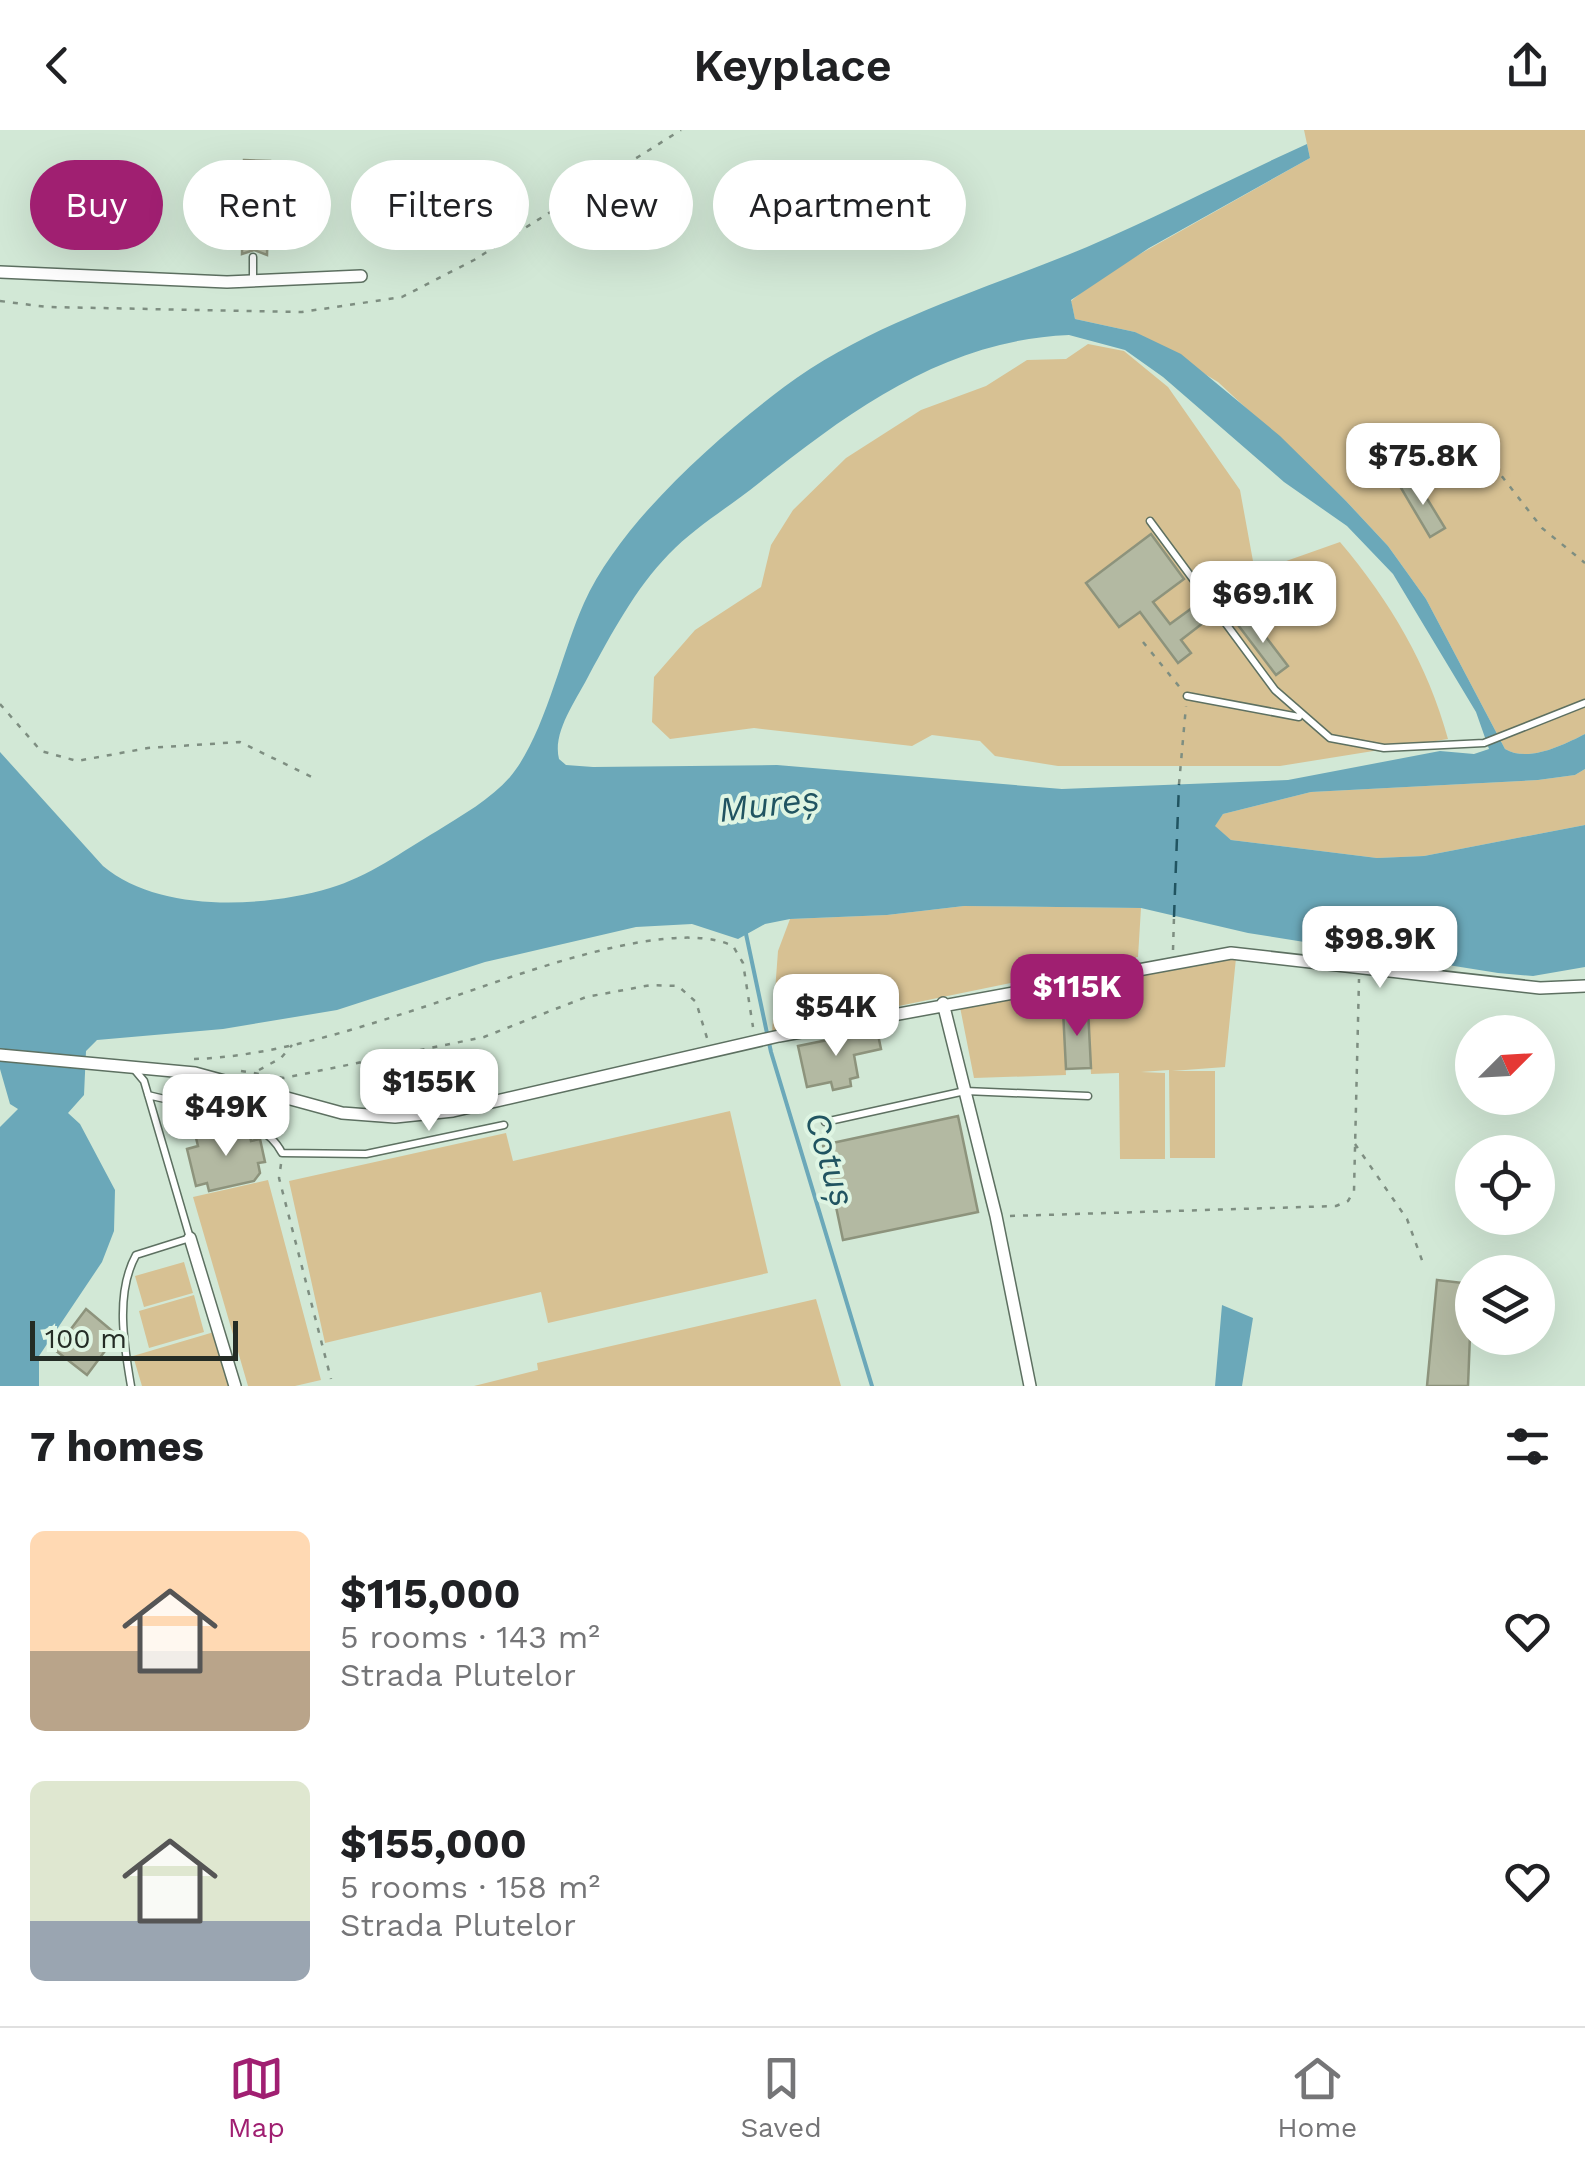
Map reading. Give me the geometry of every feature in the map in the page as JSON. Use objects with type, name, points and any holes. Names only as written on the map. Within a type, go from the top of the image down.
[{"type":"street","points":[[0,272],[253,280],[361,276]]},
{"type":"street","points":[[0,1055],[174,1071],[322,1109],[395,1117],[453,1110],[756,1040],[943,1003],[1173,960],[1231,953],[1540,988],[1585,986]]},
{"type":"street","points":[[943,1003],[996,1216],[1030,1386]]},
{"type":"street","points":[[190,1238],[235,1386]]},
{"type":"lane","points":[[253,257],[253,280]]},
{"type":"lane","points":[[1150,521],[1275,690],[1301,717],[1330,738],[1384,748],[1484,743],[1585,704]]},
{"type":"lane","points":[[1187,696],[1301,717]]},
{"type":"lane","points":[[130,1065],[144,1081],[190,1238],[136,1256],[128,1269],[124,1296],[130,1386]]},
{"type":"lane","points":[[825,1122],[965,1091],[1088,1096]]},
{"type":"lane","points":[[148,1095],[242,1121],[264,1132],[282,1152],[366,1154],[504,1124]]},
{"type":"path","points":[[1462,424],[1542,528],[1585,563]]},
{"type":"path","points":[[1143,642],[1187,696],[1179,784]]},
{"type":"path","points":[[0,704],[41,750],[76,760],[148,748],[240,742],[316,778]]},
{"type":"path","points":[[1173,960],[1174,916]]},
{"type":"path","points":[[174,1071],[180,1060],[213,1058],[294,1042],[397,1016],[595,954],[649,940],[694,936],[733,946],[742,963],[756,1040]]},
{"type":"path","points":[[996,1216],[1336,1206],[1348,1201],[1354,1191],[1359,968]]},
{"type":"path","points":[[226,1072],[258,1071],[284,1078],[484,1036],[586,997],[651,985],[678,986],[696,1002],[712,1051]]},
{"type":"path","points":[[258,1071],[281,1058],[294,1042]]},
{"type":"path","points":[[1355,1144],[1408,1218],[1422,1264]]},
{"type":"path","points":[[282,1152],[279,1178],[331,1379]]},
{"type":"shaded area","points":[[1304,130],[1585,130],[1585,734],[1566,743],[1535,753],[1505,749],[1426,599],[1388,546],[1346,501],[1218,382],[1135,332],[1075,319],[1071,301],[1101,276],[1310,158]]},
{"type":"shaded area","points":[[1088,344],[1124,351],[1168,387],[1240,490],[1255,572],[1340,542],[1405,635],[1430,685],[1448,739],[1280,766],[1058,766],[995,756],[980,741],[932,735],[912,746],[754,728],[670,739],[652,722],[654,677],[695,630],[761,587],[771,545],[793,510],[846,458],[921,410],[986,386],[1027,360],[1066,359]]},
{"type":"shaded area","points":[[1585,769],[1585,825],[1424,856],[1377,858],[1231,840],[1214,826],[1223,814],[1311,792],[1538,780],[1575,775]]},
{"type":"shaded area","points":[[964,906],[1141,908],[1138,957],[772,1032],[778,951],[790,919],[887,915]]},
{"type":"shaded area","points":[[1236,958],[1225,1067],[1172,1071],[1215,1071],[1215,1158],[1170,1158],[1169,1070],[1141,1072],[1165,1073],[1165,1159],[1120,1159],[1119,1073],[1091,1074],[1086,986]]},
{"type":"shaded area","points":[[1062,990],[1066,1075],[974,1078],[960,1007]]},
{"type":"shaded area","points":[[730,1111],[768,1273],[548,1323],[541,1292],[325,1343],[289,1181],[506,1133],[513,1161]]},
{"type":"shaded area","points":[[268,1180],[321,1380],[295,1386],[248,1386],[193,1197]]},
{"type":"shaded area","points":[[184,1262],[193,1293],[144,1307],[135,1276]]},
{"type":"shaded area","points":[[194,1295],[204,1332],[149,1348],[139,1311]]},
{"type":"shaded area","points":[[816,1299],[841,1386],[474,1386],[538,1370],[537,1363]]},
{"type":"shaded area","points":[[214,1332],[230,1386],[142,1386],[133,1356]]},
{"type":"water","name":"Mureș","points":[[1307,144],[1310,158],[1149,248],[1071,300],[1075,319],[1135,332],[1181,354],[1280,436],[1388,546],[1426,599],[1505,749],[1535,753],[1585,734],[1585,769],[1575,775],[1538,780],[1311,792],[1223,814],[1215,826],[1231,840],[1377,858],[1424,856],[1585,825],[1585,967],[1533,976],[1498,973],[1248,933],[1141,908],[964,906],[887,915],[790,919],[765,924],[738,939],[692,924],[636,927],[485,962],[337,1010],[223,1029],[97,1040],[86,1051],[84,1095],[68,1113],[80,1124],[115,1190],[114,1231],[102,1262],[39,1356],[39,1386],[0,1386],[0,1127],[18,1109],[10,1104],[0,1069],[0,752],[103,866],[153,892],[212,902],[274,900],[330,888],[358,877],[466,813],[510,777],[533,740],[584,603],[621,543],[700,457],[784,387],[854,343],[892,325],[1087,247]],"holes":[[[1069,335],[1125,350],[1163,377],[1284,482],[1347,526],[1393,574],[1476,712],[1489,749],[1474,754],[1440,751],[1288,780],[1062,789],[777,765],[593,767],[566,765],[559,759],[559,738],[572,705],[645,582],[690,535],[829,429],[903,383],[982,350]]]},
{"type":"water","points":[[1222,1305],[1253,1318],[1242,1386],[1215,1386]]},
{"type":"building","points":[[1415,479],[1445,528],[1430,537],[1401,488]]},
{"type":"building","points":[[1151,534],[1184,579],[1153,602],[1170,624],[1192,608],[1203,623],[1181,640],[1191,653],[1178,663],[1140,612],[1119,627],[1086,583]]},
{"type":"building","points":[[1250,616],[1288,666],[1276,675],[1238,625]]},
{"type":"building","points":[[1088,1009],[1091,1068],[1066,1069],[1063,1010]]},
{"type":"building","points":[[877,1030],[881,1049],[854,1055],[858,1077],[850,1079],[851,1086],[833,1090],[831,1082],[807,1087],[798,1046]]},
{"type":"building","points":[[958,1116],[978,1212],[843,1240],[823,1145]]},
{"type":"building","points":[[240,1127],[249,1131],[251,1141],[260,1139],[265,1162],[258,1163],[260,1173],[254,1181],[209,1191],[207,1183],[196,1186],[187,1149],[198,1146],[196,1138]]},
{"type":"building","points":[[1437,1280],[1455,1282],[1455,1355],[1469,1355],[1468,1386],[1427,1386]]},
{"type":"building","points":[[86,1309],[117,1335],[87,1375],[55,1350]]},
{"type":"waterway","name":"Cotuș","points":[[746,934],[771,1052],[872,1386]]},
{"type":"ferry route","points":[[1174,917],[1179,784]]}]
